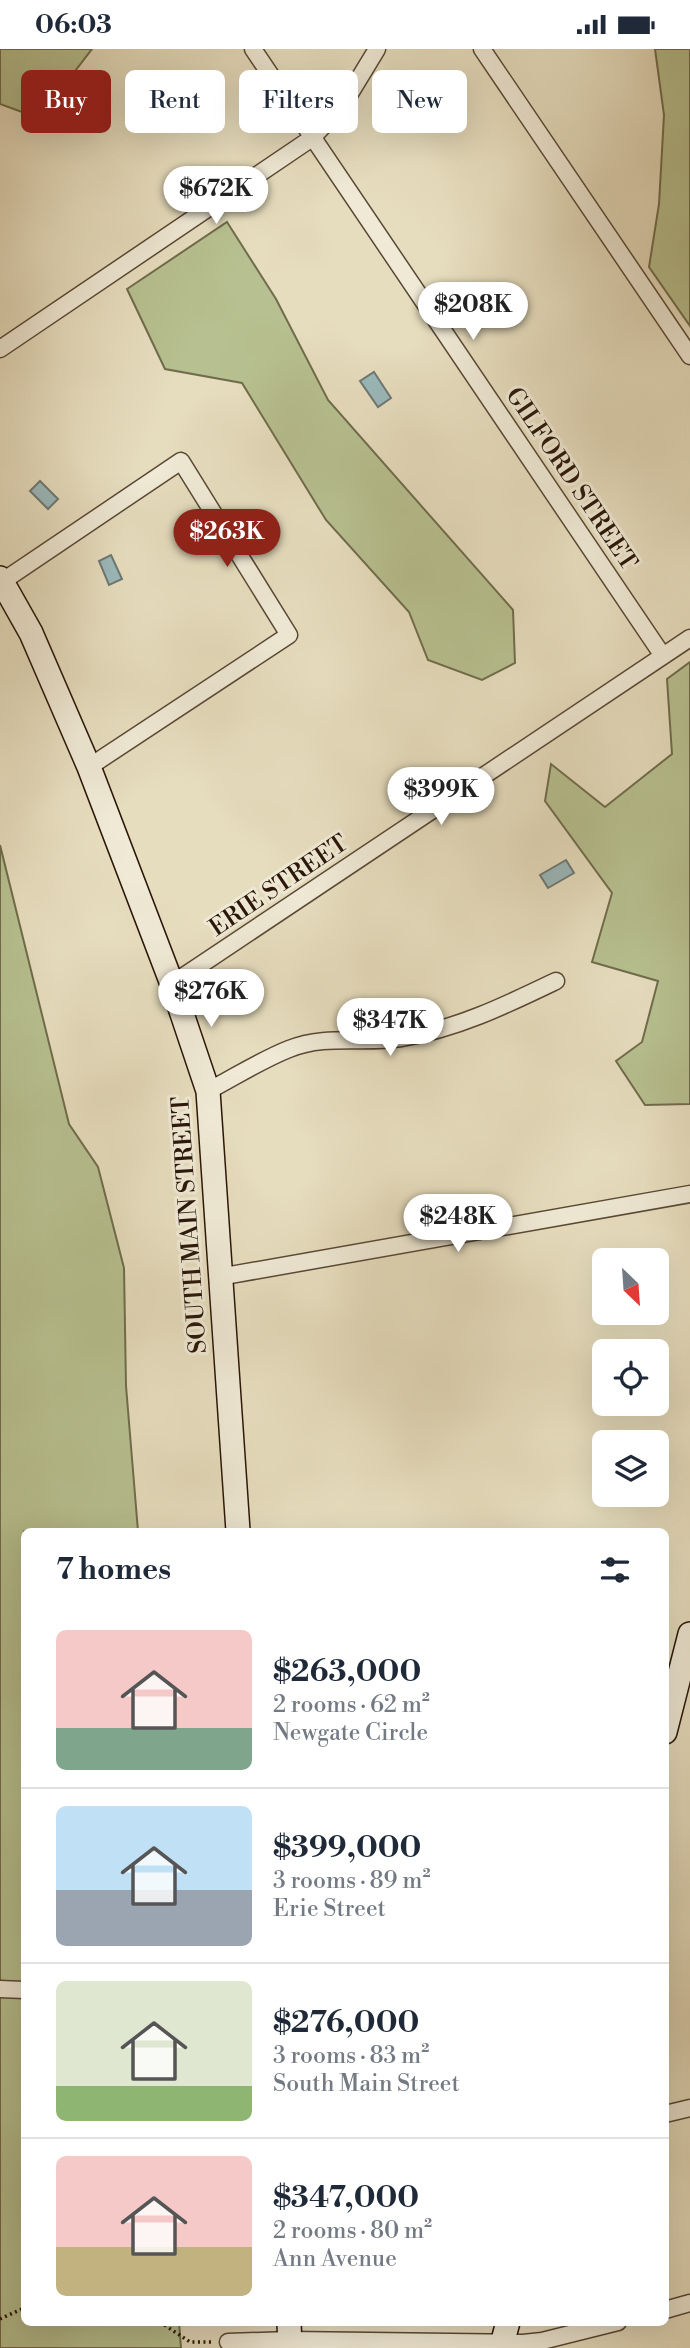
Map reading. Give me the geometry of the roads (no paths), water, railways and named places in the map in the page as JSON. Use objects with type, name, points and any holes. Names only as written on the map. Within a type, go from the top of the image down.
[{"type":"main road","name":"SOUTH MAIN STREET","points":[[1,579],[39,651],[89,767],[172,984],[208,1091],[238,1528]]},
{"type":"main road","points":[[669,1702],[673,1672],[690,1634]]},
{"type":"street","name":"GILFORD STREET","points":[[253,49],[663,656]]},
{"type":"street","points":[[0,349],[312,138],[343,105],[377,49]]},
{"type":"street","points":[[482,49],[690,356]]},
{"type":"street","points":[[1,579],[181,461],[289,635],[89,767]]},
{"type":"street","name":"ERIE STREET","points":[[172,984],[690,638]]},
{"type":"street","points":[[208,1091],[290,1049],[333,1039],[366,1042],[403,1038],[482,1017],[556,981]]},
{"type":"street","points":[[219,1277],[690,1194]]},
{"type":"street","points":[[0,1989],[21,1990]]},
{"type":"street","points":[[669,2113],[690,2108]]},
{"type":"street","points":[[669,2309],[690,2303]]},
{"type":"street","points":[[228,2342],[290,2337],[542,2340],[601,2326]]},
{"type":"water","points":[[374,372],[391,398],[378,407],[360,381]]},
{"type":"water","points":[[40,481],[58,499],[48,509],[30,491]]},
{"type":"water","points":[[111,555],[122,579],[109,585],[99,561]]},
{"type":"water","points":[[566,860],[574,873],[548,888],[540,875]]}]
